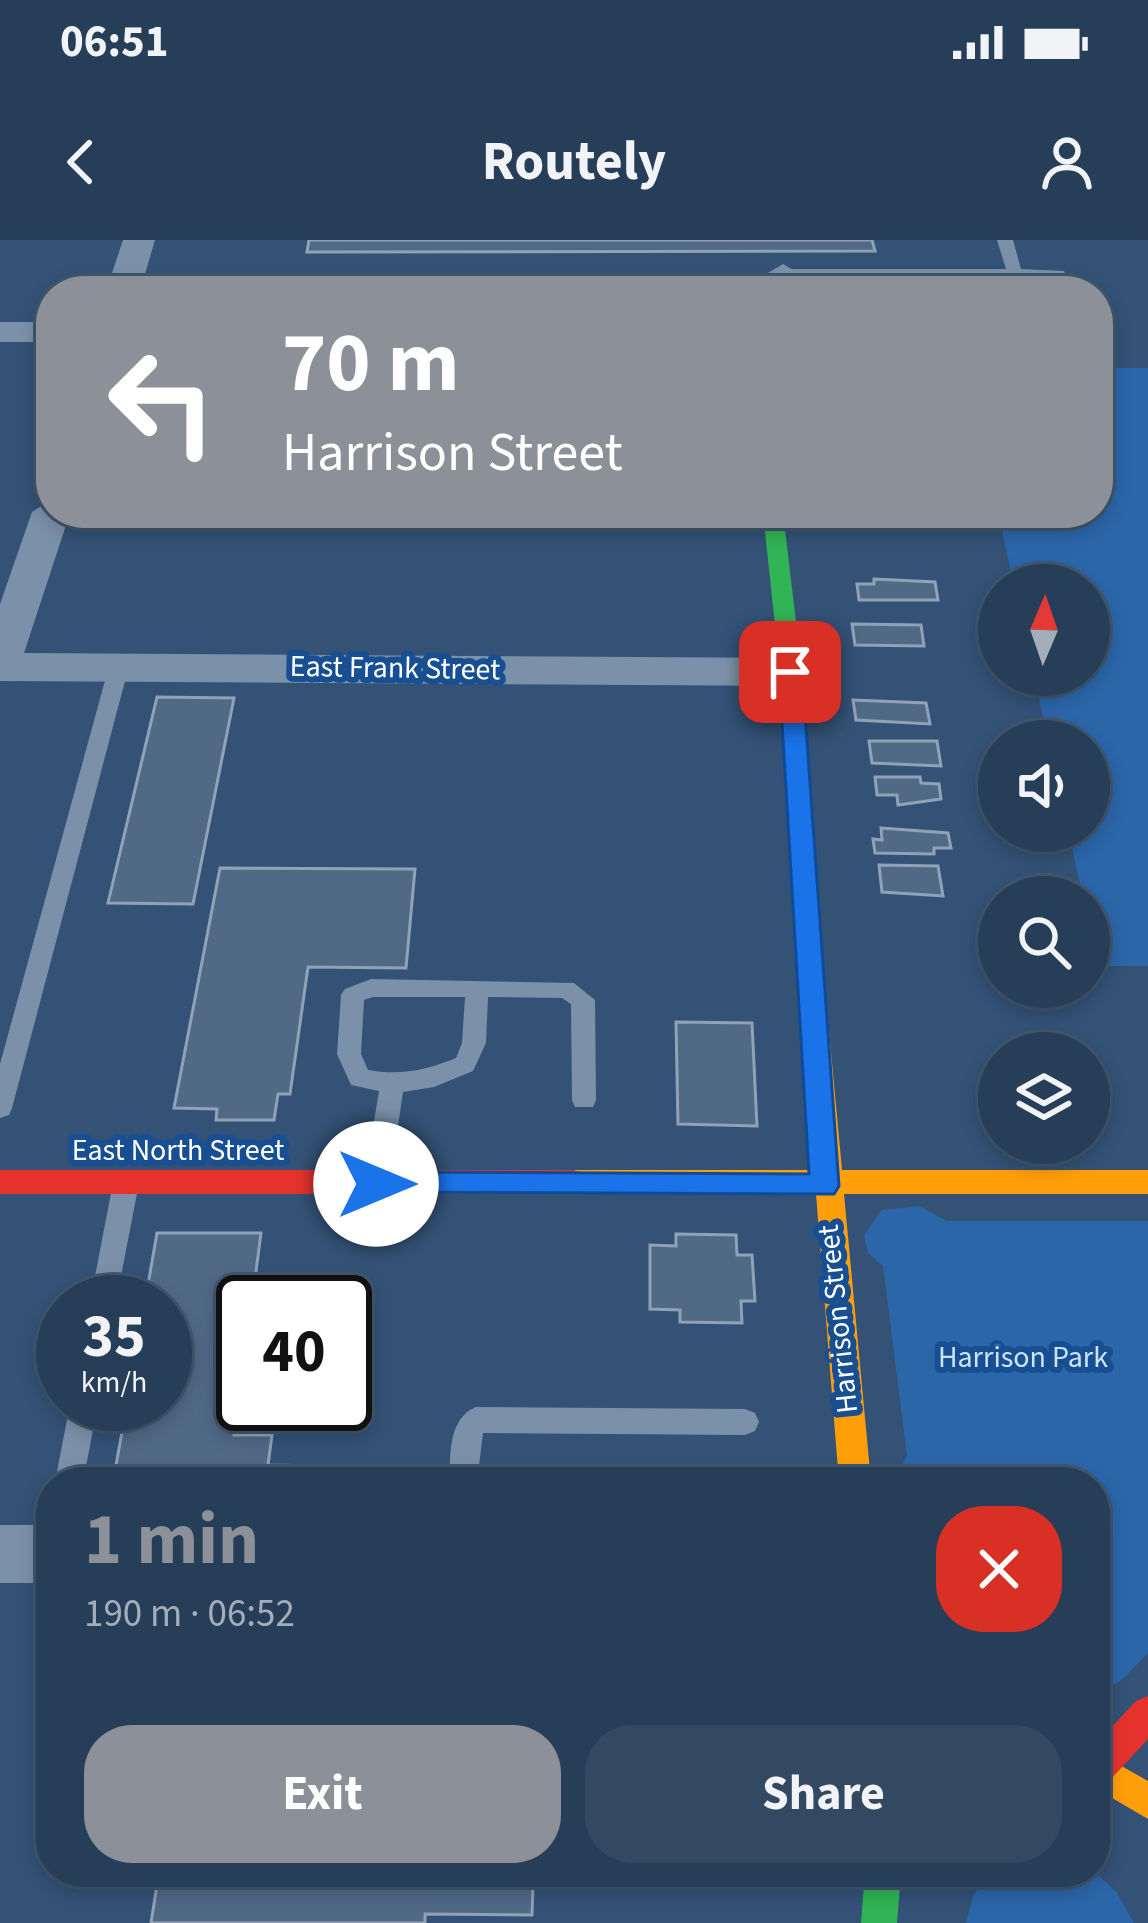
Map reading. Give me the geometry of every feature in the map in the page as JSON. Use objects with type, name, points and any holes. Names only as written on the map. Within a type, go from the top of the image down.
[{"type":"street","points":[[128,276],[139,240]]},
{"type":"street","points":[[0,332],[36,332]]},
{"type":"street","points":[[0,666],[46,528]]},
{"type":"street","name":"Harrison Street","points":[[775,528],[790,672],[824,1186],[854,1467]]},
{"type":"street","name":"East Frank Street","points":[[0,666],[790,672]]},
{"type":"street","name":"East North Street","points":[[0,1182],[824,1186],[1148,1182]]},
{"type":"street","points":[[0,1554],[36,1553]]},
{"type":"street","points":[[1110,1753],[1148,1713]]},
{"type":"street","points":[[1110,1777],[1148,1802]]},
{"type":"street","points":[[871,1919],[879,1887]]},
{"type":"lane","points":[[1005,240],[1016,274]]},
{"type":"lane","points":[[964,276],[1059,276]]},
{"type":"lane","points":[[0,1108],[119,665]]},
{"type":"lane","points":[[477,988],[473,1043],[465,1064],[434,1077],[392,1084],[359,1078],[350,1054],[353,995],[371,988],[477,988],[566,989],[583,1000],[584,1100]]},
{"type":"lane","points":[[376,1184],[392,1084]]},
{"type":"lane","points":[[108,1275],[126,1183]]},
{"type":"lane","points":[[465,1467],[466,1435],[476,1420],[745,1421]]},
{"type":"lane","points":[[72,1467],[79,1431]]},
{"type":"green space","points":[[1113,368],[1148,368],[1148,966],[1110,966],[1110,876],[1078,876],[1073,852],[1110,852],[1110,720],[1044,720],[1038,696],[1110,696],[1110,564],[1009,564],[1001,528],[1113,528]]},
{"type":"green space","name":"Harrison Park","points":[[919,1206],[947,1221],[1148,1221],[1148,1653],[1110,1687],[1110,1467],[901,1467],[907,1455],[883,1266],[868,1253],[864,1235],[882,1210]]},
{"type":"green space","points":[[1110,1886],[1134,1923],[966,1923],[979,1887]]},
{"type":"building","points":[[309,240],[872,240],[875,251],[307,252]]},
{"type":"building","points":[[874,579],[935,582],[938,600],[859,600],[857,584],[874,584]]},
{"type":"building","points":[[852,624],[921,625],[924,646],[855,645]]},
{"type":"building","points":[[157,697],[234,698],[193,904],[108,903]]},
{"type":"building","points":[[853,700],[926,703],[930,724],[856,720]]},
{"type":"building","points":[[869,741],[937,741],[941,766],[872,763]]},
{"type":"building","points":[[875,777],[920,777],[921,783],[939,784],[941,799],[898,805],[897,795],[877,795]]},
{"type":"building","points":[[881,828],[948,833],[951,848],[934,848],[934,854],[875,853],[873,839],[882,840]]},
{"type":"building","points":[[879,865],[938,866],[943,896],[882,892]]},
{"type":"building","points":[[220,868],[415,869],[406,968],[308,967],[290,1094],[278,1094],[274,1120],[216,1120],[217,1109],[174,1108]]},
{"type":"building","points":[[676,1022],[752,1023],[757,1126],[678,1124]]},
{"type":"building","points":[[157,1233],[261,1233],[256,1275],[216,1275],[216,1431],[272,1435],[268,1465],[320,1467],[116,1467],[122,1431],[192,1431],[192,1275],[150,1275]]},
{"type":"building","points":[[676,1234],[736,1235],[737,1255],[752,1255],[755,1301],[741,1301],[742,1323],[680,1322],[680,1310],[650,1309],[650,1245],[676,1246]]},
{"type":"building","points":[[157,1887],[533,1887],[532,1915],[425,1914],[425,1923],[151,1923]]},
{"type":"traffic: fast","points":[[775,528],[791,672],[812,987]]},
{"type":"traffic: fast","points":[[879,1923],[882,1887]]},
{"type":"traffic: slow","points":[[812,987],[854,1467]]},
{"type":"traffic: slow","points":[[574,1182],[1148,1182]]},
{"type":"traffic: slow","points":[[1110,1777],[1148,1801]]},
{"type":"traffic: jam","points":[[0,1182],[574,1182]]},
{"type":"traffic: jam","points":[[1110,1755],[1148,1713]]},
{"type":"route","points":[[376,1184],[824,1186],[790,672]]}]
